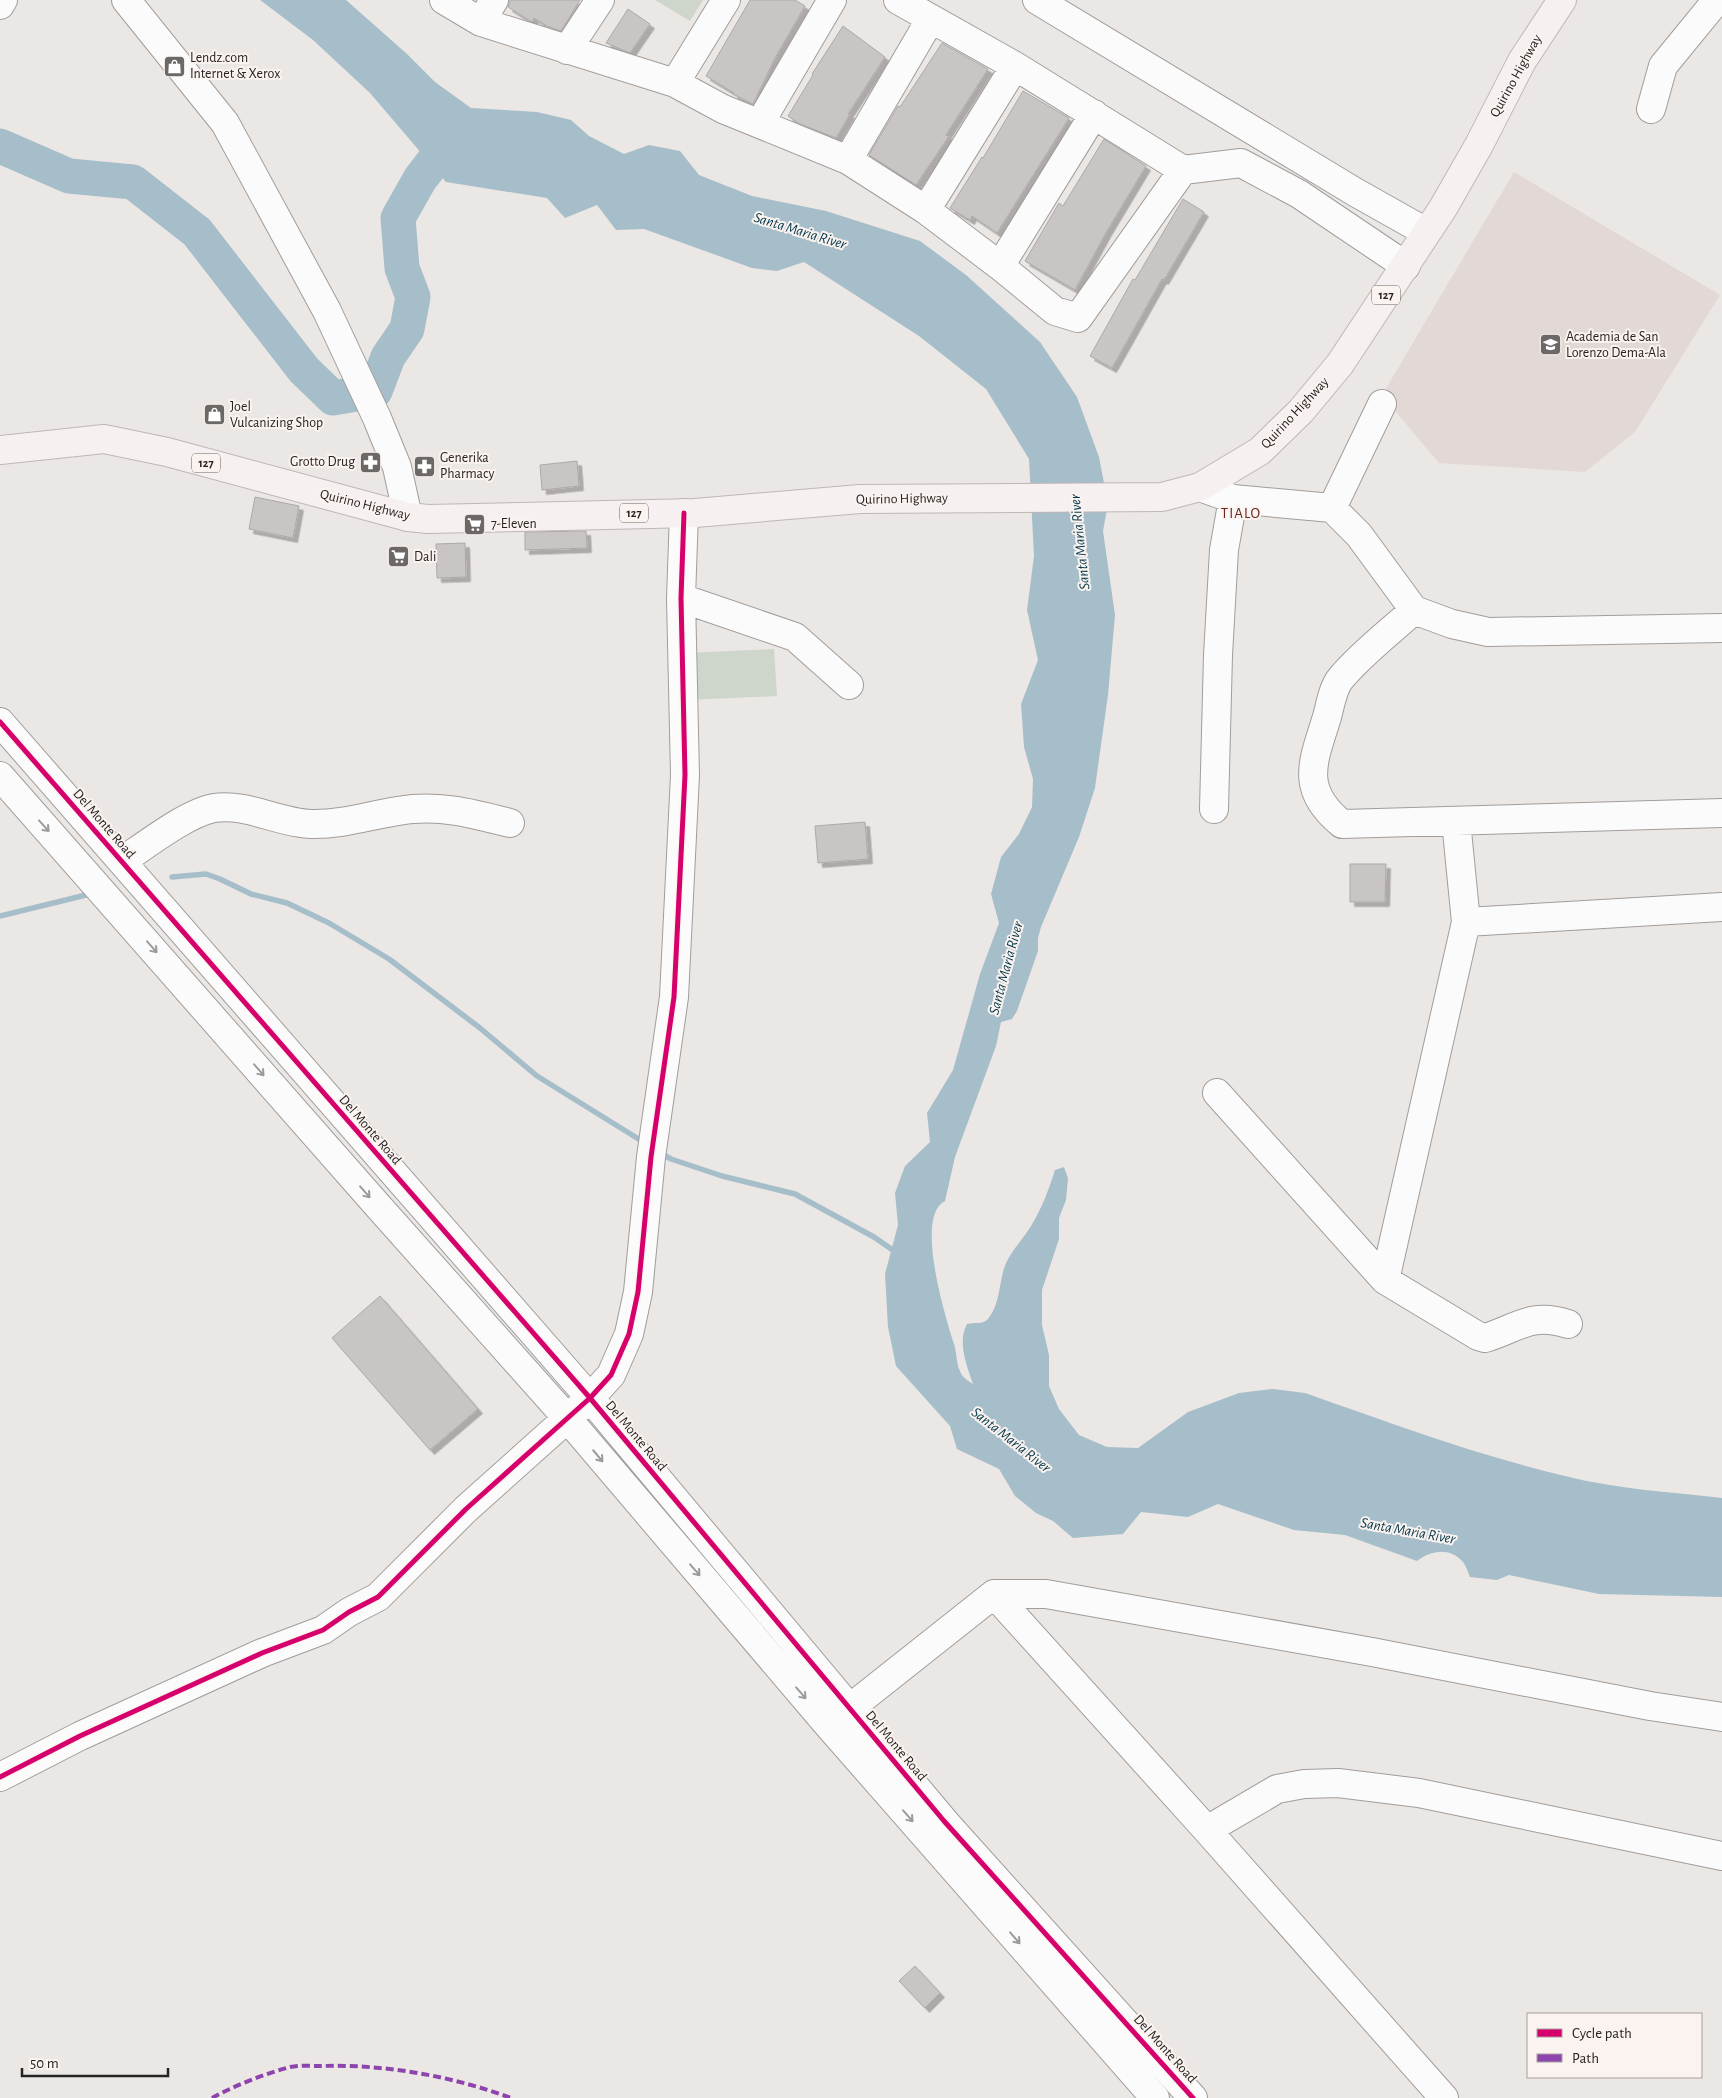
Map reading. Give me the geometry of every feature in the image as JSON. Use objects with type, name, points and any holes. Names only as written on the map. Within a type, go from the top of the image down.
[{"type":"main road","name":"Quirino Highway","points":[[0,450],[104,439],[167,452],[408,517],[428,519],[684,513],[860,499],[1162,497],[1200,487],[1260,451],[1301,411],[1340,364],[1443,208],[1522,61],[1562,0]]},
{"type":"street","points":[[0,5],[4,0]]},
{"type":"street","points":[[126,0],[225,122],[327,311],[377,418],[397,467],[408,517]]},
{"type":"street","points":[[444,0],[488,11],[567,50],[675,83],[723,109],[760,122],[848,160],[926,210],[1000,266],[1054,312],[1078,318],[1183,170]]},
{"type":"street","points":[[567,50],[600,0]]},
{"type":"street","points":[[675,83],[726,0]]},
{"type":"street","points":[[760,122],[832,0]]},
{"type":"street","points":[[898,0],[930,20],[1015,66],[1183,170],[1241,163],[1299,194],[1406,266]]},
{"type":"street","points":[[1037,0],[1355,192],[1426,232]]},
{"type":"street","points":[[1651,109],[1663,66],[1717,0]]},
{"type":"street","points":[[848,160],[930,20]]},
{"type":"street","points":[[926,210],[1015,66]]},
{"type":"street","points":[[1000,266],[1094,114]]},
{"type":"street","points":[[1332,508],[1382,404]]},
{"type":"street","points":[[1200,487],[1233,499],[1332,508],[1359,535],[1414,610],[1452,624],[1488,632],[1722,628]]},
{"type":"street","points":[[1214,809],[1222,579],[1224,550],[1233,499]]},
{"type":"street","points":[[0,1777],[80,1736],[254,1657],[323,1630],[349,1612],[378,1597],[466,1509],[590,1398],[611,1375],[629,1334],[638,1292],[652,1149],[674,996],[685,775],[680,598],[684,513]]},
{"type":"street","points":[[680,598],[795,637],[848,685]]},
{"type":"street","points":[[1414,610],[1339,679],[1312,764],[1314,788],[1328,813],[1342,824],[1722,814]]},
{"type":"street","name":"Del Monte Road","points":[[0,722],[590,1398],[944,1821],[1193,2098]]},
{"type":"street","points":[[41,769],[8,784],[384,1214],[567,1418],[828,1725],[1155,2098]]},
{"type":"street","points":[[122,861],[194,816],[213,808],[228,808],[257,813],[290,823],[313,824],[354,821],[412,809],[456,809],[510,823]]},
{"type":"street","points":[[1385,1280],[1466,922],[1456,821]]},
{"type":"street","points":[[1466,922],[1722,907]]},
{"type":"street","points":[[1217,1093],[1385,1280],[1478,1336],[1485,1338],[1527,1321],[1551,1318],[1568,1324]]},
{"type":"street","points":[[828,1725],[994,1594],[1046,1594],[1372,1652],[1650,1706],[1722,1717]]},
{"type":"street","points":[[994,1594],[1207,1830],[1444,2098]]},
{"type":"street","points":[[1207,1830],[1277,1790],[1304,1784],[1338,1783],[1419,1793],[1722,1856]]},
{"type":"shaded area","points":[[655,0],[703,0],[690,21]]},
{"type":"shaded area","name":"Academia de San Lorenzo Dema-Ala","points":[[1514,172],[1720,295],[1635,432],[1585,472],[1439,463],[1382,395]]},
{"type":"shaded area","points":[[774,649],[777,696],[688,700],[685,653]]},
{"type":"water","name":"Santa Maria River","points":[[260,0],[346,0],[407,54],[435,82],[471,108],[537,112],[571,120],[589,136],[624,154],[649,145],[680,151],[699,175],[752,196],[826,211],[920,241],[966,275],[1040,342],[1077,397],[1099,457],[1108,504],[1103,531],[1115,615],[1108,695],[1095,788],[1079,837],[1041,927],[1038,938],[1038,951],[1017,1011],[1012,1019],[1001,1022],[996,1046],[955,1157],[945,1201],[936,1210],[932,1226],[932,1246],[939,1292],[959,1368],[964,1377],[973,1384],[963,1346],[964,1331],[967,1324],[984,1322],[992,1314],[997,1302],[1005,1266],[1035,1219],[1055,1170],[1064,1167],[1068,1178],[1066,1200],[1059,1218],[1059,1239],[1042,1290],[1042,1325],[1049,1355],[1049,1386],[1059,1409],[1079,1435],[1107,1447],[1138,1448],[1188,1412],[1239,1393],[1273,1389],[1305,1393],[1402,1427],[1532,1468],[1623,1487],[1722,1498],[1722,1597],[1599,1594],[1509,1575],[1497,1580],[1470,1577],[1463,1562],[1458,1557],[1446,1552],[1428,1554],[1417,1561],[1345,1535],[1294,1530],[1218,1504],[1188,1517],[1141,1512],[1123,1534],[1073,1538],[1053,1521],[1036,1513],[1015,1496],[999,1469],[957,1449],[950,1426],[896,1366],[888,1327],[885,1274],[898,1225],[895,1193],[905,1166],[930,1142],[927,1113],[953,1070],[980,974],[999,923],[991,894],[1001,857],[1019,834],[1032,807],[1033,779],[1024,747],[1021,704],[1038,660],[1027,610],[1034,556],[1029,459],[986,389],[919,336],[804,262],[777,271],[752,268],[644,229],[616,230],[597,205],[565,218],[547,198],[446,182],[370,93],[313,40]]},
{"type":"building","points":[[510,0],[580,0],[561,31],[547,26],[534,18],[532,22],[508,7]]},
{"type":"building","points":[[750,0],[795,0],[805,6],[775,58],[753,104],[733,94],[706,76]]},
{"type":"building","points":[[628,9],[650,24],[630,53],[606,43]]},
{"type":"building","points":[[843,26],[885,57],[848,114],[850,114],[836,138],[800,124],[788,116]]},
{"type":"building","points":[[942,43],[988,69],[946,135],[949,136],[916,185],[869,155],[898,106],[900,107]]},
{"type":"building","points":[[1023,91],[1069,118],[997,233],[972,216],[970,220],[950,208],[983,158]]},
{"type":"building","points":[[1104,139],[1146,166],[1107,231],[1075,290],[1025,261],[1059,203],[1063,206]]},
{"type":"building","points":[[1183,199],[1204,212],[1164,280],[1162,279],[1112,368],[1090,356],[1133,279],[1135,280]]},
{"type":"building","points":[[577,461],[579,486],[542,490],[540,465]]},
{"type":"building","points":[[255,497],[299,506],[293,538],[249,529]]},
{"type":"building","points":[[586,531],[587,548],[525,550],[525,532]]},
{"type":"building","points":[[465,543],[466,577],[437,578],[436,544]]},
{"type":"building","points":[[865,822],[868,859],[818,863],[815,826]]},
{"type":"building","points":[[1350,864],[1386,864],[1385,902],[1350,902]]},
{"type":"building","points":[[380,1296],[478,1409],[430,1450],[332,1338]]},
{"type":"building","points":[[915,1966],[940,1993],[925,2008],[899,1981]]},
{"type":"waterway","points":[[0,146],[69,176],[133,182],[197,232],[304,370],[333,398],[375,391],[388,357],[407,329],[413,297],[402,268],[398,218],[420,179],[437,157],[437,128]]},
{"type":"waterway","points":[[172,877],[206,874],[251,894],[287,903],[329,923],[389,959],[480,1028],[537,1076],[645,1143]]},
{"type":"waterway","points":[[0,916],[86,895]]},
{"type":"waterway","points":[[659,1152],[671,1159],[722,1176],[795,1194],[874,1237],[897,1253]]},
{"type":"marked path","points":[[212,2098],[240,2084],[297,2066],[393,2069],[465,2083],[511,2098]]},
{"type":"cycle path","points":[[0,1777],[80,1736],[262,1653],[323,1630],[349,1612],[378,1597],[466,1509],[590,1398],[611,1375],[629,1334],[638,1292],[651,1157],[674,997],[685,775],[681,598],[684,513]]},
{"type":"cycle path","points":[[0,722],[590,1398],[944,1821],[1193,2098]]},
{"type":"place","name":"Lendz.com Internet & Xerox","points":[[174,66]]},
{"type":"place","name":"Academia de San Lorenzo Dema-Ala","points":[[1550,345]]},
{"type":"place","name":"Joel Vulcanizing Shop","points":[[214,415]]},
{"type":"place","name":"Grotto Drug","points":[[371,462]]},
{"type":"place","name":"Generika Pharmacy","points":[[424,466]]},
{"type":"place","name":"7-Eleven","points":[[475,524]]},
{"type":"place","name":"Dali","points":[[398,557]]},
{"type":"district","name":"TIALO","points":[[1241,513]]}]
